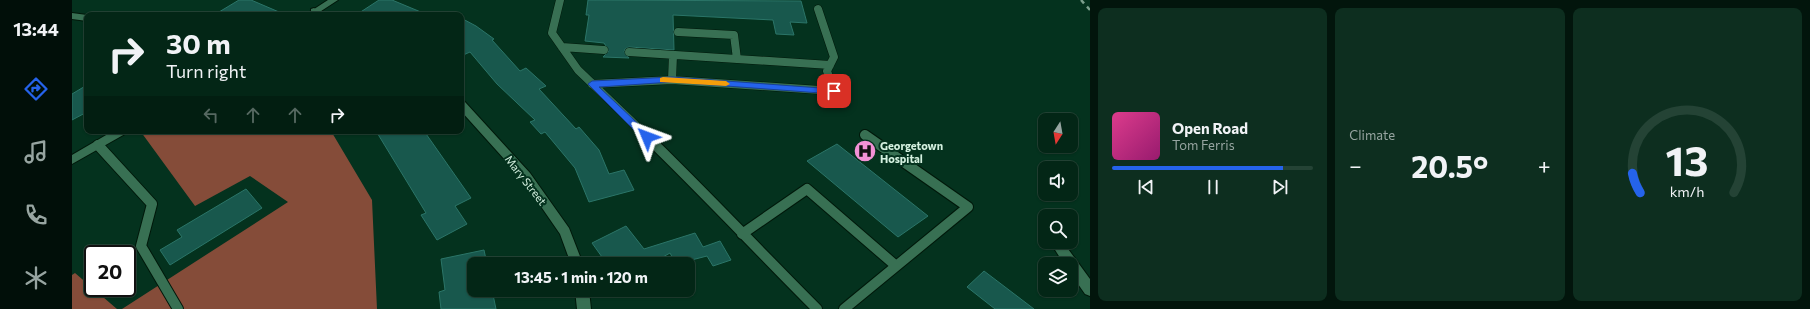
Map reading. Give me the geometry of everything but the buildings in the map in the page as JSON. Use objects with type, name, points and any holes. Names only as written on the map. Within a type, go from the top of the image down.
[{"type":"street","points":[[318,12],[334,0]]},
{"type":"street","points":[[72,16],[84,18]]},
{"type":"street","name":"Mary Street","points":[[464,107],[526,176],[565,232],[574,257]]},
{"type":"street","points":[[72,160],[116,134]]},
{"type":"street","points":[[1061,249],[1090,290]]},
{"type":"street","points":[[583,297],[584,309]]},
{"type":"lane","points":[[560,0],[552,33],[578,70],[702,190],[742,234],[817,309]]},
{"type":"lane","points":[[592,84],[672,80],[834,91],[827,71],[834,57],[818,9]]},
{"type":"lane","points":[[678,32],[734,36],[737,59]]},
{"type":"lane","points":[[562,47],[604,50]]},
{"type":"lane","points":[[629,52],[830,65]]},
{"type":"lane","points":[[672,80],[673,55]]},
{"type":"lane","points":[[844,309],[895,265],[968,207],[865,135]]},
{"type":"lane","points":[[98,145],[152,204],[141,246],[178,309]]},
{"type":"lane","points":[[742,234],[807,189],[895,265]]},
{"type":"shaded area","points":[[142,134],[333,134],[372,200],[377,309],[122,309],[288,202],[250,176],[195,206]]},
{"type":"shaded area","points":[[75,273],[84,281],[84,297],[103,297],[117,309],[72,309],[72,275]]},
{"type":"railway","points":[[1081,0],[1090,10]]},
{"type":"slow traffic","points":[[663,80],[726,84]]},
{"type":"place","name":"Georgetown Hospital","points":[[865,151]]},
{"type":"route","points":[[647,137],[592,84],[672,80],[834,91]]}]
